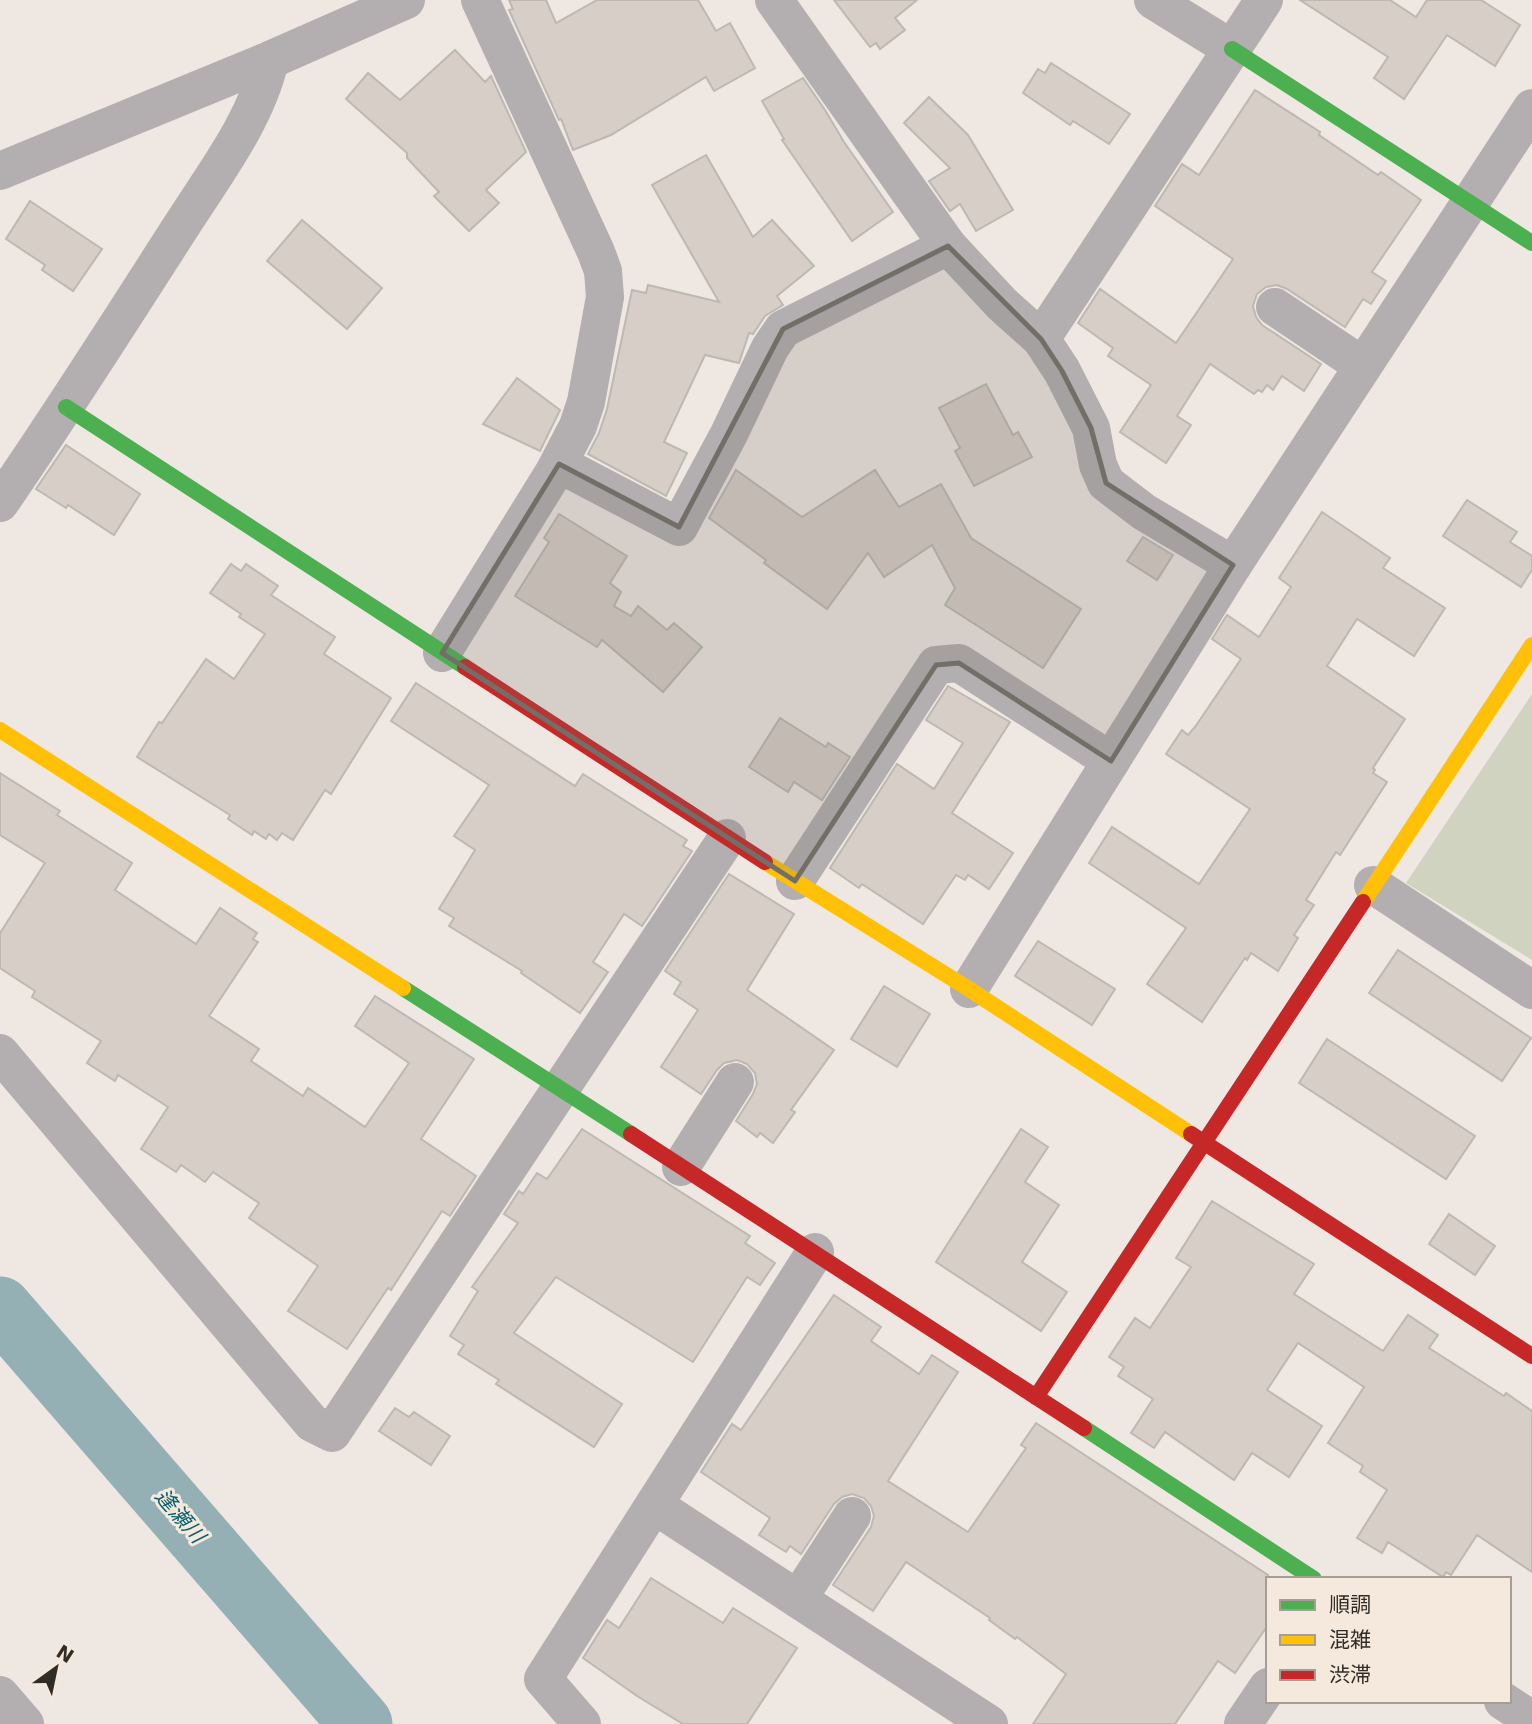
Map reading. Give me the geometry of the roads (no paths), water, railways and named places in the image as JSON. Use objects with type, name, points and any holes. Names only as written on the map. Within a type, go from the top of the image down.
[{"type":"street","points":[[0,171],[270,60],[406,0]]},
{"type":"street","points":[[442,653],[570,445],[586,402],[605,297],[603,271],[596,252],[480,0]]},
{"type":"street","points":[[774,0],[948,246],[1002,304],[1041,339],[1062,370],[1091,428],[1098,465],[1106,483],[1144,512],[1234,565]]},
{"type":"street","points":[[1153,0],[1532,243]]},
{"type":"street","points":[[1041,339],[1264,0]]},
{"type":"street","points":[[0,503],[66,407],[230,148],[259,95],[270,60]]},
{"type":"street","points":[[969,989],[1234,565],[1532,108]]},
{"type":"street","points":[[559,464],[679,527],[770,348],[783,329],[948,246]]},
{"type":"street","points":[[1275,307],[1363,366]]},
{"type":"street","points":[[66,407],[727,838],[969,989],[1532,1356]]},
{"type":"street","points":[[1036,1397],[1206,1144],[1532,645]]},
{"type":"street","points":[[795,881],[936,665],[959,663],[1111,761]]},
{"type":"street","points":[[0,730],[558,1090],[815,1252],[1311,1577]]},
{"type":"street","points":[[0,1053],[312,1423],[332,1433],[727,838]]},
{"type":"street","points":[[1373,885],[1532,990]]},
{"type":"street","points":[[681,1167],[735,1082]]},
{"type":"street","points":[[582,1724],[543,1679],[815,1252]]},
{"type":"street","points":[[654,1505],[989,1724]]},
{"type":"street","points":[[798,1599],[852,1516]]},
{"type":"street","points":[[1243,1724],[1266,1690]]},
{"type":"street","points":[[0,1695],[25,1724]]},
{"type":"street","points":[[1506,1703],[1532,1720]]},
{"type":"waterway","name":"逢瀬川","points":[[0,1308],[361,1724]]}]
